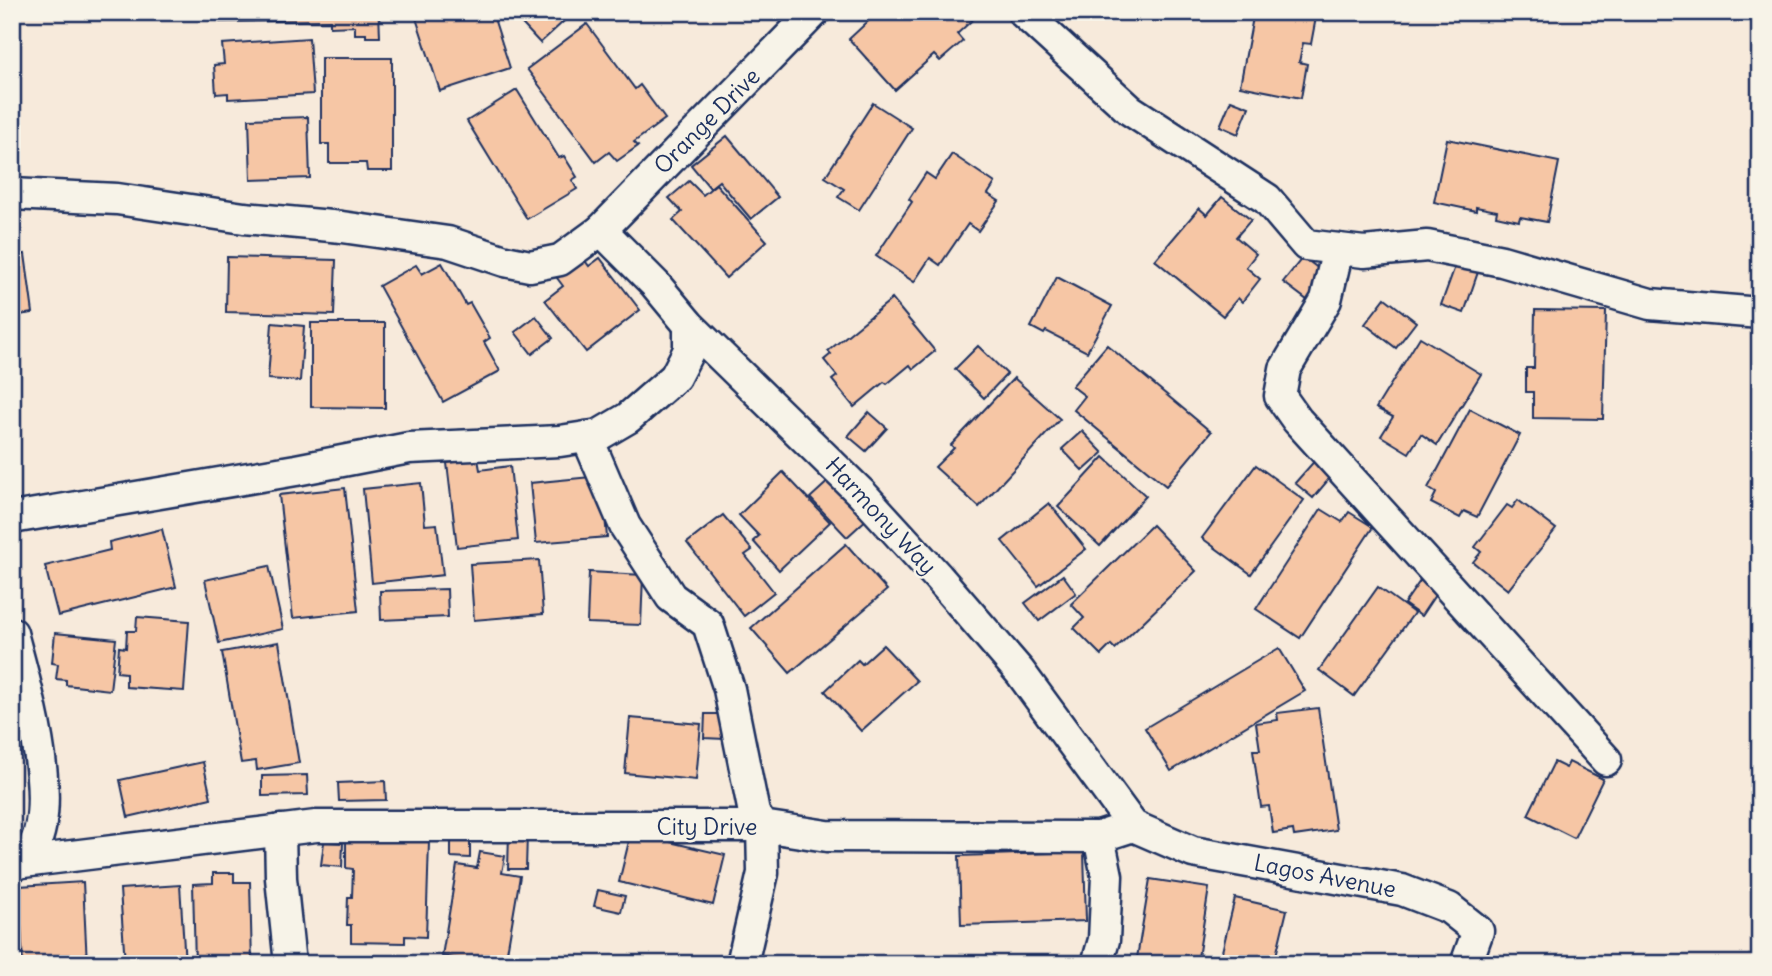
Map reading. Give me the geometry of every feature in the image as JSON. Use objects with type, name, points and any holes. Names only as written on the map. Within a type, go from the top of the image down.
[{"type":"street","name":"Orange Drive","points":[[12,194],[117,199],[244,218],[342,227],[448,242],[505,261],[530,266],[560,260],[601,230],[814,12]]},
{"type":"street","points":[[1023,12],[1130,110],[1267,199],[1306,245],[1364,252],[1427,246],[1502,261],[1650,304],[1760,313]]},
{"type":"street","name":"Harmony Way","points":[[601,230],[655,284],[689,326],[862,494],[938,577],[1020,672],[1133,826]]},
{"type":"street","points":[[1338,249],[1326,300],[1285,369],[1280,396],[1297,420],[1605,760]]},
{"type":"street","points":[[12,518],[296,470],[409,447],[560,441],[599,435],[628,418],[675,377],[689,350],[689,326]]},
{"type":"street","points":[[587,437],[625,526],[671,597],[708,624],[729,690],[754,813],[762,826],[763,873],[742,964]]},
{"type":"street","points":[[12,633],[38,739],[43,801],[40,838],[18,864]]},
{"type":"street","name":"City Drive","points":[[18,864],[316,826],[762,826],[827,836],[1099,837],[1133,826]]},
{"type":"street","name":"Lagos Avenue","points":[[1133,826],[1193,852],[1402,890],[1449,908],[1478,931],[1466,964]]},
{"type":"street","points":[[280,830],[281,878],[290,964]]},
{"type":"street","points":[[1097,964],[1104,940],[1107,876],[1099,837]]},
{"type":"building","points":[[220,12],[379,12],[380,37],[355,34],[355,26],[330,27],[330,20],[220,22]]},
{"type":"building","points":[[414,12],[492,12],[510,68],[440,91]]},
{"type":"building","points":[[511,12],[574,12],[540,43]]},
{"type":"building","points":[[878,12],[981,12],[957,34],[963,41],[940,61],[934,55],[895,90],[849,39]]},
{"type":"building","points":[[1254,12],[1317,12],[1311,44],[1303,43],[1299,62],[1307,64],[1301,98],[1240,86]]},
{"type":"building","points":[[587,24],[635,89],[640,85],[665,119],[634,142],[638,146],[617,161],[609,152],[596,162],[527,69]]},
{"type":"building","points":[[309,38],[313,94],[228,99],[228,93],[216,94],[214,65],[224,64],[222,44]]},
{"type":"building","points":[[321,58],[392,58],[392,171],[367,171],[366,163],[329,163],[329,144],[321,144]]},
{"type":"building","points":[[517,90],[559,158],[564,156],[577,177],[572,180],[577,189],[527,219],[467,121]]},
{"type":"building","points":[[1231,100],[1249,107],[1238,134],[1220,126]]},
{"type":"building","points":[[873,103],[912,128],[859,210],[838,197],[844,189],[825,177]]},
{"type":"building","points":[[308,117],[310,178],[251,180],[249,119]]},
{"type":"building","points":[[727,136],[778,197],[751,219],[719,181],[710,188],[691,165]]},
{"type":"building","points":[[1447,139],[1559,162],[1547,222],[1520,217],[1519,221],[1496,216],[1497,211],[1476,207],[1476,211],[1434,202]]},
{"type":"building","points":[[952,154],[995,183],[988,194],[999,201],[978,231],[968,224],[940,265],[930,258],[914,282],[876,256],[912,202],[909,199],[926,173],[935,179]]},
{"type":"building","points":[[689,181],[703,195],[716,184],[767,241],[726,278],[673,220],[682,212],[669,198]]},
{"type":"building","points":[[1222,197],[1251,220],[1236,237],[1256,254],[1246,267],[1260,279],[1242,302],[1238,298],[1223,316],[1155,260],[1199,208],[1207,215]]},
{"type":"building","points":[[25,254],[33,313],[12,316],[12,256]]},
{"type":"building","points":[[227,257],[336,260],[334,315],[226,312]]},
{"type":"building","points":[[1303,257],[1327,275],[1307,300],[1283,282]]},
{"type":"building","points":[[583,258],[589,266],[600,258],[640,310],[586,352],[545,300],[563,286],[557,278]]},
{"type":"building","points":[[1457,261],[1479,269],[1464,313],[1441,305]]},
{"type":"building","points":[[442,263],[466,305],[470,303],[490,338],[484,342],[500,371],[443,402],[379,286],[416,265],[422,274]]},
{"type":"building","points":[[1057,277],[1112,306],[1087,352],[1046,331],[1044,334],[1031,327]]},
{"type":"building","points":[[1385,298],[1416,322],[1396,348],[1365,324]]},
{"type":"building","points":[[892,299],[935,351],[913,369],[910,365],[887,384],[884,382],[854,407],[832,380],[837,376],[824,360],[831,354],[828,351]]},
{"type":"building","points":[[1535,310],[1606,311],[1603,419],[1533,418],[1533,392],[1526,392],[1526,368],[1534,368]]},
{"type":"building","points":[[536,316],[553,338],[532,354],[515,332]]},
{"type":"building","points":[[272,323],[304,326],[300,381],[268,379]]},
{"type":"building","points":[[311,323],[385,323],[385,408],[311,407]]},
{"type":"building","points":[[1420,337],[1481,374],[1437,445],[1421,434],[1409,453],[1381,436],[1393,417],[1376,408]]},
{"type":"building","points":[[1107,345],[1211,432],[1166,486],[1074,410],[1085,396],[1072,386]]},
{"type":"building","points":[[978,346],[1007,374],[984,398],[955,369]]},
{"type":"building","points":[[1014,378],[1060,419],[979,507],[935,467],[954,448],[951,445]]},
{"type":"building","points":[[1470,409],[1520,435],[1477,517],[1464,511],[1460,518],[1431,503],[1436,493],[1428,488]]},
{"type":"building","points":[[869,412],[887,428],[866,451],[848,436]]},
{"type":"building","points":[[1082,431],[1103,453],[1083,471],[1062,449]]},
{"type":"building","points":[[1104,457],[1146,496],[1100,546],[1058,507]]},
{"type":"building","points":[[1317,458],[1335,472],[1313,498],[1295,483]]},
{"type":"building","points":[[478,459],[480,470],[510,466],[518,540],[457,547],[447,463]]},
{"type":"building","points":[[1256,465],[1304,500],[1251,574],[1202,538]]},
{"type":"building","points":[[783,472],[830,522],[779,570],[753,541],[759,536],[739,515]]},
{"type":"building","points":[[601,476],[607,537],[536,543],[530,483]]},
{"type":"building","points":[[832,478],[869,517],[847,537],[810,498]]},
{"type":"building","points":[[421,483],[425,525],[437,524],[443,575],[372,583],[363,489]]},
{"type":"building","points":[[345,488],[358,611],[293,618],[279,495]]},
{"type":"building","points":[[1518,500],[1556,529],[1508,590],[1473,562],[1481,552],[1475,547],[1507,505],[1512,508]]},
{"type":"building","points":[[1049,503],[1086,549],[1038,586],[1002,541]]},
{"type":"building","points":[[1321,509],[1342,522],[1349,512],[1373,527],[1300,638],[1256,609]]},
{"type":"building","points":[[723,515],[752,550],[745,555],[774,592],[744,616],[687,543]]},
{"type":"building","points":[[1152,525],[1196,571],[1115,649],[1111,645],[1101,655],[1074,628],[1084,618],[1071,604]]},
{"type":"building","points":[[162,529],[176,587],[58,616],[45,566],[110,550],[109,542]]},
{"type":"building","points":[[846,544],[887,590],[790,673],[751,628]]},
{"type":"building","points":[[539,560],[543,614],[474,620],[470,564]]},
{"type":"building","points":[[269,566],[283,629],[219,643],[205,580]]},
{"type":"building","points":[[589,572],[643,575],[641,625],[587,623]]},
{"type":"building","points":[[1063,575],[1076,593],[1039,621],[1025,603]]},
{"type":"building","points":[[1422,578],[1439,589],[1421,616],[1404,604]]},
{"type":"building","points":[[1378,587],[1414,613],[1354,696],[1319,670]]},
{"type":"building","points":[[447,589],[448,617],[381,620],[380,591]]},
{"type":"building","points":[[137,617],[189,621],[184,691],[126,687],[126,673],[117,672],[119,647],[126,648],[127,631],[136,631]]},
{"type":"building","points":[[55,633],[116,639],[110,690],[66,685],[66,680],[56,679],[58,664],[52,663]]},
{"type":"building","points":[[279,642],[299,763],[257,770],[256,761],[241,763],[222,652]]},
{"type":"building","points":[[883,645],[917,681],[861,731],[825,691],[858,660],[862,664]]},
{"type":"building","points":[[1279,648],[1305,691],[1171,771],[1145,728]]},
{"type":"building","points":[[1318,708],[1336,830],[1294,836],[1293,830],[1273,833],[1269,806],[1261,807],[1253,750],[1260,750],[1256,723],[1278,720],[1277,713]]},
{"type":"building","points":[[20,714],[28,742],[12,747],[12,717]]},
{"type":"building","points":[[705,714],[726,714],[725,739],[704,738]]},
{"type":"building","points":[[630,718],[701,724],[696,780],[625,773]]},
{"type":"building","points":[[203,762],[211,798],[128,817],[120,780]]},
{"type":"building","points":[[1554,762],[1566,768],[1569,762],[1603,779],[1574,838],[1528,815]]},
{"type":"building","points":[[307,775],[308,795],[262,796],[262,776]]},
{"type":"building","points":[[385,781],[386,800],[339,801],[338,783]]},
{"type":"building","points":[[509,833],[527,834],[526,869],[508,869]]},
{"type":"building","points":[[631,833],[725,855],[713,905],[619,882]]},
{"type":"building","points":[[451,836],[470,836],[470,858],[451,857]]},
{"type":"building","points":[[346,840],[429,842],[426,937],[405,936],[405,943],[351,942],[351,925],[347,925],[353,869],[346,868]]},
{"type":"building","points":[[324,842],[343,843],[342,867],[321,865]]},
{"type":"building","points":[[480,852],[505,856],[502,873],[520,876],[505,964],[488,964],[442,956],[457,865],[477,868]]},
{"type":"building","points":[[1084,852],[1086,921],[961,925],[959,856]]},
{"type":"building","points":[[213,873],[234,873],[234,882],[250,882],[252,964],[195,964],[193,884],[213,883]]},
{"type":"building","points":[[1150,879],[1209,888],[1197,964],[1136,964]]},
{"type":"building","points":[[83,882],[87,964],[23,964],[19,886]]},
{"type":"building","points":[[180,885],[185,964],[125,964],[120,889]]},
{"type":"building","points":[[598,890],[625,896],[621,912],[594,906]]},
{"type":"building","points":[[1235,898],[1287,910],[1274,964],[1219,964]]},
{"type":"building","points":[[944,959],[1052,960],[1052,964],[944,964]]}]
